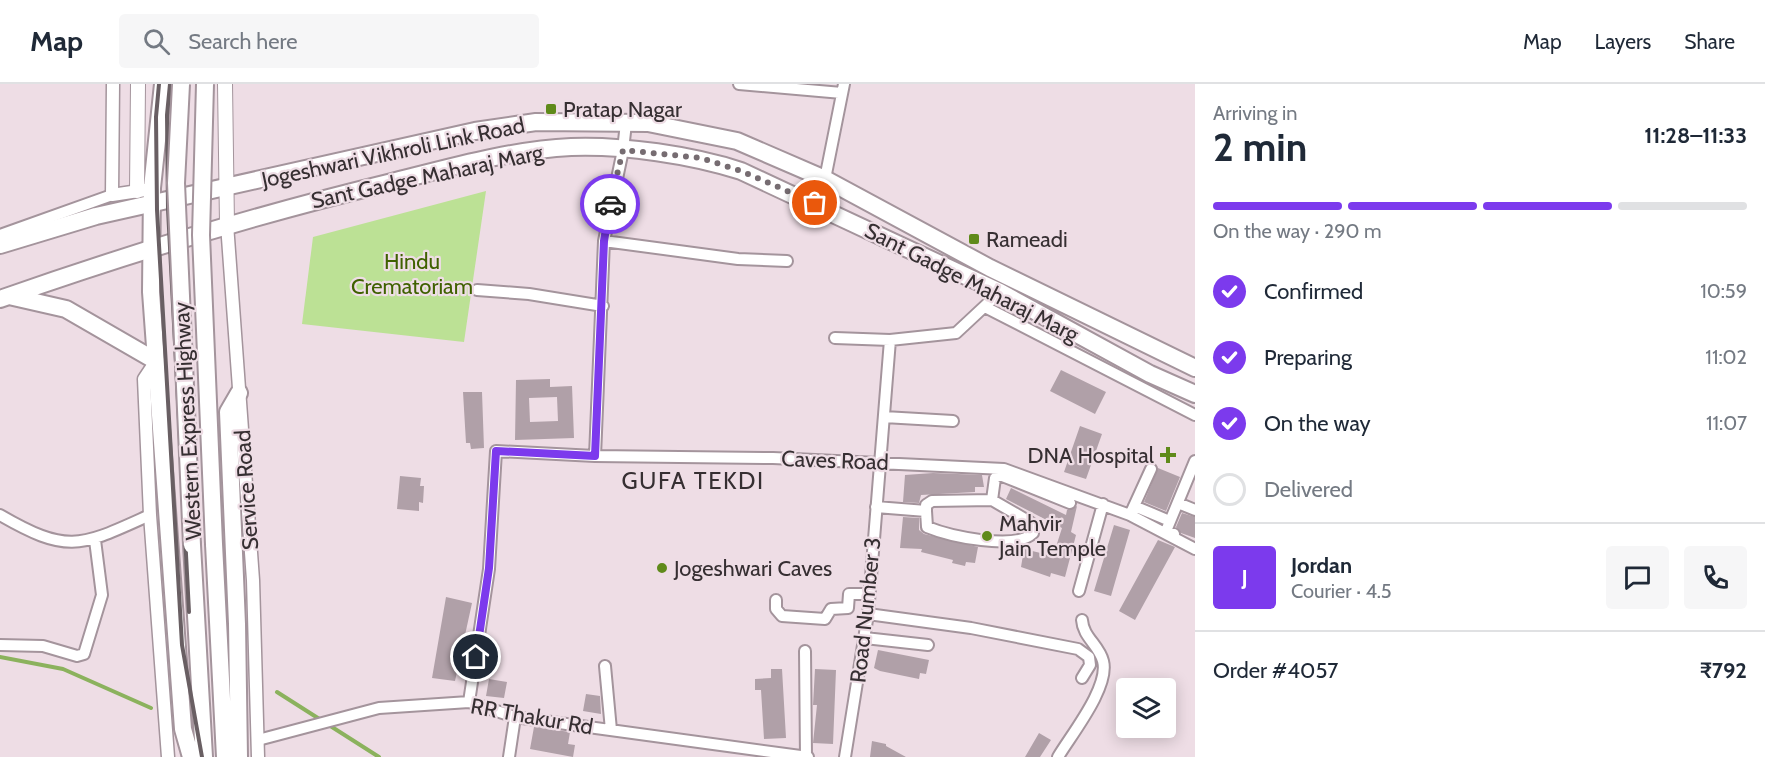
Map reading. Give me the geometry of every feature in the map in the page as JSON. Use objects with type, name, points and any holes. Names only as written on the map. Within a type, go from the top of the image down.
[{"type":"main road","points":[[138,84],[151,249],[156,360],[152,402],[154,435],[183,729],[191,757]]},
{"type":"main road","points":[[146,195],[164,84]]},
{"type":"main road","name":"Western Express Highway","points":[[182,84],[177,183],[192,545],[204,757]]},
{"type":"main road","name":"Western Express Highway","points":[[205,84],[201,235],[225,757]]},
{"type":"main road","points":[[225,84],[227,224]]},
{"type":"main road","name":"Jogeshwari Vikhroli Link Road","points":[[0,245],[96,216],[146,195],[225,188],[485,129],[536,122],[648,123],[737,141],[825,179],[990,268],[1195,368]]},
{"type":"main road","name":"Sant Gadge Maharaj Marg","points":[[4,297],[227,224],[512,153],[573,147],[623,150],[701,158],[741,171],[815,203],[1000,292],[1150,374],[1195,394]]},
{"type":"main road","points":[[4,297],[66,309],[156,360]]},
{"type":"main road","points":[[239,393],[228,412],[237,624],[239,757]]},
{"type":"street","points":[[112,195],[113,84]]},
{"type":"street","points":[[739,84],[843,88],[825,179],[815,203]]},
{"type":"street","points":[[595,456],[596,377],[603,306],[604,241],[623,150],[626,123]]},
{"type":"street","points":[[0,235],[112,195],[146,195]]},
{"type":"street","name":"Service Road","points":[[227,224],[253,580],[258,757]]},
{"type":"street","points":[[604,241],[738,259],[787,261]]},
{"type":"street","points":[[477,290],[529,294],[603,306]]},
{"type":"street","points":[[835,338],[890,340],[956,333],[1000,292]]},
{"type":"street","points":[[985,307],[1195,415]]},
{"type":"street","name":"Road Number 3","points":[[844,757],[868,614],[890,340]]},
{"type":"street","points":[[884,417],[953,421]]},
{"type":"street","points":[[154,435],[150,515],[168,757]]},
{"type":"street","name":"Caves Road","points":[[469,702],[489,568],[496,451],[595,456],[709,456],[880,462],[1004,469],[1103,504],[1132,510],[1161,531],[1195,549]]},
{"type":"street","points":[[1194,468],[1166,531],[1195,542]]},
{"type":"street","points":[[1151,469],[1132,510],[1165,519]]},
{"type":"street","points":[[992,500],[994,478],[1000,475],[1070,503]]},
{"type":"street","points":[[1161,531],[1183,479]]},
{"type":"street","points":[[992,500],[1030,522],[1033,528],[1030,536],[1018,542],[983,540],[931,529],[926,525],[926,511],[926,505],[932,501],[992,500]]},
{"type":"street","points":[[1178,503],[1195,510]]},
{"type":"street","points":[[1079,591],[1103,504]]},
{"type":"street","points":[[876,507],[926,511]]},
{"type":"street","points":[[0,515],[34,535],[71,543],[95,540],[150,515]]},
{"type":"street","points":[[0,645],[43,646],[77,656],[84,654],[102,595],[95,540]]},
{"type":"street","points":[[776,600],[776,609],[782,616],[825,619],[831,609],[848,608],[849,594],[852,592],[869,594]]},
{"type":"street","points":[[868,614],[971,628],[1078,649],[1085,652],[1090,665],[1082,678]]},
{"type":"street","points":[[1058,757],[1093,701],[1103,677],[1104,663],[1082,628],[1082,620]]},
{"type":"street","points":[[865,638],[928,645]]},
{"type":"street","points":[[805,651],[807,757]]},
{"type":"street","points":[[605,666],[611,730]]},
{"type":"street","name":"RR Thakur Rd","points":[[258,740],[379,708],[469,702],[515,717],[807,757]]},
{"type":"street","points":[[510,757],[515,717]]},
{"type":"green space","name":"Hindu Crematoriam","points":[[486,191],[464,342],[302,324],[313,237]]},
{"type":"building","points":[[1061,370],[1106,392],[1095,414],[1050,391]]},
{"type":"building","points":[[550,379],[550,387],[572,386],[574,438],[515,440],[516,380]],"holes":[[[557,397],[558,421],[530,422],[529,398]]]},
{"type":"building","points":[[463,392],[482,392],[484,448],[471,449],[470,443],[466,443]]},
{"type":"building","points":[[1080,426],[1102,434],[1086,479],[1064,472]]},
{"type":"building","points":[[1158,468],[1180,477],[1166,511],[1144,502]]},
{"type":"building","points":[[933,473],[982,475],[984,487],[975,487],[975,492],[921,495],[919,503],[903,502],[905,475]]},
{"type":"building","points":[[400,476],[421,478],[420,486],[424,486],[423,503],[419,502],[419,511],[397,509]]},
{"type":"building","points":[[1011,488],[1066,515],[1067,510],[1077,506],[1071,532],[1076,535],[1065,577],[1051,573],[1050,577],[1021,567],[1024,549],[1053,556],[1062,528],[1006,499]]},
{"type":"building","points":[[1182,513],[1195,517],[1195,538],[1181,533],[1176,527]]},
{"type":"building","points":[[903,517],[919,518],[919,530],[924,534],[978,547],[975,563],[966,562],[965,566],[952,563],[953,560],[921,552],[922,549],[900,548]]},
{"type":"building","points":[[1114,525],[1130,530],[1111,596],[1094,591]]},
{"type":"building","points":[[1158,540],[1175,547],[1135,620],[1119,611]]},
{"type":"building","points":[[446,597],[472,603],[455,681],[432,678]]},
{"type":"building","points":[[878,650],[929,660],[926,674],[920,673],[919,679],[874,668]]},
{"type":"building","points":[[771,669],[782,669],[786,738],[764,739],[761,690],[755,690],[755,679],[771,678]]},
{"type":"building","points":[[815,669],[836,670],[833,744],[813,743],[817,705],[813,705]]},
{"type":"building","points":[[489,679],[507,682],[504,698],[486,696]]},
{"type":"building","points":[[586,694],[600,696],[601,714],[583,711]]},
{"type":"building","points":[[534,727],[570,732],[568,744],[575,745],[573,757],[530,749]]},
{"type":"building","points":[[1039,733],[1051,740],[1040,757],[1025,757]]},
{"type":"building","points":[[872,741],[886,744],[906,757],[870,757]]},
{"type":"waterway","points":[[0,657],[63,669],[151,708]]},
{"type":"waterway","points":[[277,692],[379,757]]},
{"type":"railway","points":[[159,84],[156,117],[157,210],[182,645],[202,757]]},
{"type":"railway","points":[[170,84],[167,115],[168,209],[189,612]]},
{"type":"way so far","points":[[610,204],[623,150],[701,158],[741,171],[815,203]]},
{"type":"place","name":"Pratap Nagar","points":[[551,109]]},
{"type":"place","name":"Rameadi","points":[[974,239]]},
{"type":"place","name":"DNA Hospital","points":[[1168,455]]},
{"type":"place","name":"Mahvir Jain Temple","points":[[987,536]]},
{"type":"place","name":"Jogeshwari Caves","points":[[662,568]]},
{"type":"district","name":"GUFA TEKDI","points":[[693,481]]},
{"type":"route","points":[[476,657],[489,568],[496,451],[595,456],[596,377],[602,328],[604,241],[610,204]]}]
